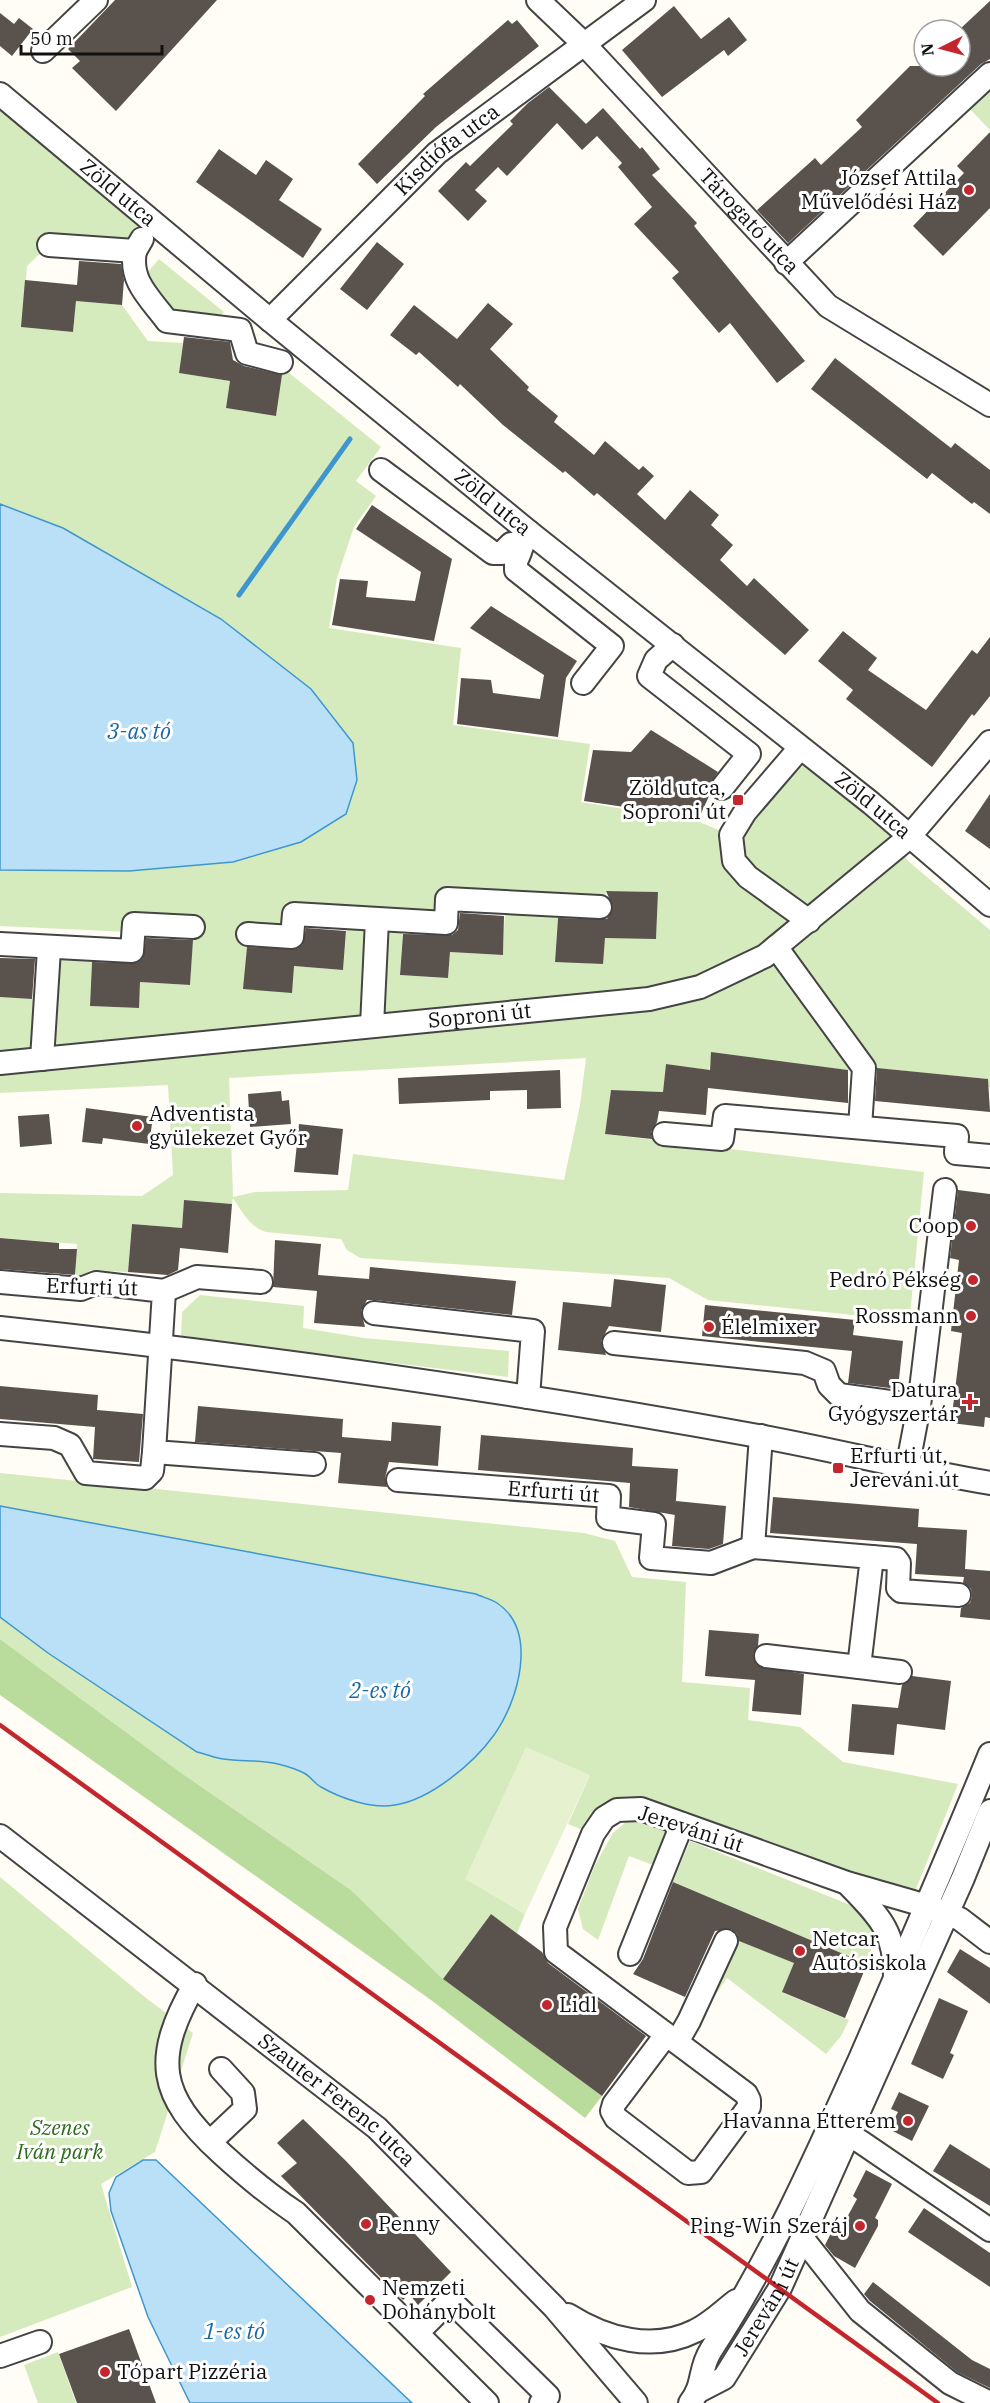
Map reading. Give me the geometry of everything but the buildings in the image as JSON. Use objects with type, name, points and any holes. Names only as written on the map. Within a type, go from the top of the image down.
[{"type":"street","points":[[43,51],[96,0]]},
{"type":"street","name":"Tárogató utca","points":[[538,0],[585,45],[828,306],[990,405]]},
{"type":"street","name":"Kisdiófa utca","points":[[270,320],[437,153],[644,0]]},
{"type":"street","points":[[786,263],[990,74]]},
{"type":"street","name":"Zöld utca","points":[[0,94],[525,538],[673,645],[871,803],[908,838],[990,905]]},
{"type":"street","points":[[153,223],[135,252],[132,266],[137,282],[167,321],[240,330],[247,353],[280,362]]},
{"type":"street","points":[[49,245],[135,252]]},
{"type":"street","points":[[381,470],[493,553],[502,554],[511,544],[525,538]]},
{"type":"street","points":[[525,538],[516,561],[516,570],[612,646],[583,683]]},
{"type":"street","points":[[673,645],[656,660],[649,676],[749,754],[722,788]]},
{"type":"street","name":"Soproni út","points":[[0,1063],[648,999],[700,987],[765,956],[908,838],[990,742]]},
{"type":"street","points":[[800,748],[745,812],[731,835],[734,861],[748,878],[809,921]]},
{"type":"street","points":[[248,934],[292,937],[294,914],[446,923],[447,898],[600,907]]},
{"type":"street","points":[[372,1026],[377,920]]},
{"type":"street","points":[[0,944],[49,949],[132,951],[134,924],[193,927]]},
{"type":"street","points":[[776,947],[864,1068],[860,1127]]},
{"type":"street","points":[[42,1059],[49,949]]},
{"type":"street","points":[[664,1134],[722,1139],[725,1116],[957,1136],[956,1153],[990,1156]]},
{"type":"street","points":[[907,1468],[919,1406],[945,1190]]},
{"type":"street","points":[[164,1291],[197,1277],[261,1281]]},
{"type":"street","name":"Erfurti út","points":[[0,1282],[81,1289],[96,1283],[164,1291],[154,1452],[152,1471],[145,1478],[86,1473],[70,1445],[54,1438],[0,1434]]},
{"type":"street","points":[[374,1313],[533,1331],[528,1397]]},
{"type":"street","points":[[0,1328],[162,1345],[528,1397],[761,1436],[907,1468],[990,1483]]},
{"type":"street","points":[[614,1343],[804,1363],[824,1371],[830,1385],[839,1395],[919,1406]]},
{"type":"street","points":[[753,1547],[761,1436]]},
{"type":"street","points":[[154,1452],[314,1464]]},
{"type":"street","name":"Erfurti út","points":[[398,1480],[609,1496],[608,1518],[654,1524],[651,1558],[711,1563],[753,1547],[896,1559],[899,1563],[898,1588],[901,1591],[959,1595]]},
{"type":"street","points":[[859,1666],[872,1557]]},
{"type":"street","points":[[766,1656],[900,1672]]},
{"type":"street","name":"Jereváni út","points":[[701,2399],[702,2365],[754,2282],[840,2130],[937,1910],[990,1754]]},
{"type":"street","name":"Jereváni út","points":[[671,2038],[556,1952],[555,1927],[593,1833],[604,1818],[617,1810],[641,1809],[847,1883],[937,1910]]},
{"type":"street","name":"Jereváni út","points":[[701,2399],[724,2378],[780,2288],[803,2239],[895,1980],[937,1910],[990,1811]]},
{"type":"street","points":[[630,1954],[682,1824]]},
{"type":"street","name":"Szauter Ferenc utca","points":[[0,1836],[195,1984],[377,2128],[554,2307],[636,2403]]},
{"type":"street","name":"Jereváni út","points":[[847,1883],[875,1912],[888,1934],[894,1950],[895,1980]]},
{"type":"street","points":[[937,1910],[990,1942]]},
{"type":"street","points":[[671,2038],[746,2094],[750,2100],[749,2107],[725,2140],[701,2172],[694,2175],[687,2173],[616,2118],[612,2111],[614,2104],[671,2038],[689,2021],[726,1941]]},
{"type":"street","points":[[195,1984],[177,2016],[168,2048],[168,2076],[176,2101],[210,2142],[262,2190],[296,2213],[487,2403]]},
{"type":"street","points":[[210,2142],[245,2109],[243,2093],[221,2069]]},
{"type":"street","points":[[840,2130],[990,2230]]},
{"type":"street","points":[[803,2239],[860,2312],[950,2383],[990,2403]]},
{"type":"street","points":[[554,2307],[582,2325],[606,2334],[640,2343],[668,2341],[696,2331],[754,2282]]},
{"type":"street","points":[[417,2333],[450,2300],[548,2396],[542,2403]]},
{"type":"street","points":[[0,2356],[40,2342]]},
{"type":"green space","points":[[990,74],[990,130],[967,106]]},
{"type":"green space","points":[[0,104],[150,227],[139,245],[49,245],[27,266],[22,327],[73,332],[76,301],[122,305],[148,341],[183,343],[179,373],[230,381],[226,408],[276,416],[283,368],[381,447],[356,481],[376,496],[354,527],[337,578],[329,628],[461,648],[453,725],[590,744],[581,802],[697,821],[731,835],[800,748],[871,803],[908,861],[990,930],[990,1087],[987,1087],[987,1079],[875,1068],[856,1071],[712,1053],[709,1070],[666,1064],[663,1092],[611,1090],[605,1134],[924,1172],[909,1326],[901,1320],[708,1300],[669,1278],[360,1258],[347,1250],[341,1239],[266,1232],[247,1218],[233,1198],[232,1204],[184,1200],[182,1228],[132,1224],[128,1272],[91,1270],[75,1280],[77,1244],[0,1238],[0,1193],[142,1196],[173,1175],[168,1085],[0,1093],[0,997],[35,999],[38,956],[92,959],[90,1006],[138,1008],[140,982],[190,985],[193,935],[0,926],[0,870],[129,871],[233,862],[301,842],[346,814],[357,779],[311,689],[221,619],[63,528],[0,504]],"holes":[[[606,891],[658,892],[656,938],[605,938],[602,964],[555,961],[558,914],[505,911],[503,955],[450,952],[448,978],[400,975],[403,928],[347,925],[343,970],[294,966],[244,989],[248,934],[292,937],[294,914],[446,923],[447,899],[605,907]],[[586,1058],[580,1105],[564,1180],[353,1154],[348,1190],[255,1192],[233,1197],[229,1078]]]},
{"type":"green space","points":[[159,259],[224,312],[219,317],[175,312],[146,274]]},
{"type":"green space","points":[[200,1295],[304,1306],[303,1328],[364,1338],[509,1351],[508,1377],[181,1337],[182,1312]]},
{"type":"green space","points":[[0,1473],[584,1533],[615,1541],[632,1577],[686,1582],[682,1682],[750,1688],[748,1720],[800,1727],[843,1762],[958,1784],[910,1904],[641,1809],[593,1834],[568,1824],[590,1775],[466,1879],[525,1914],[517,1933],[491,1914],[443,1979],[351,1890],[180,1772],[0,1639],[0,1617],[48,1653],[224,1760],[265,1761],[285,1765],[304,1773],[320,1786],[339,1795],[358,1802],[387,1806],[409,1801],[437,1788],[464,1768],[494,1735],[510,1704],[520,1667],[521,1648],[518,1631],[510,1615],[497,1603],[476,1594],[0,1506]]},
{"type":"green space","points":[[0,1639],[180,1772],[351,1890],[443,1979],[602,2096],[585,2118],[431,2000],[0,1695]]},
{"type":"green space","points":[[526,1747],[590,1775],[525,1914],[465,1879]]},
{"type":"green space","points":[[641,1817],[676,1829],[661,1868],[629,1856],[598,1940],[583,1929],[578,1909],[595,1865],[613,1833],[626,1822]]},
{"type":"green space","points":[[690,1841],[848,1904],[867,1914],[877,1930],[867,1964],[673,1882]]},
{"type":"green space","name":"Szenes Iván park","points":[[0,1877],[146,1998],[193,2033],[155,2152],[101,2184],[132,2287],[0,2337]]},
{"type":"green space","points":[[735,1939],[794,1963],[783,1993],[849,2020],[841,2036],[826,2054],[727,1978],[704,2012]]},
{"type":"green space","points":[[58,2352],[76,2403],[38,2403],[24,2365]]},
{"type":"water","name":"3-as tó","points":[[0,504],[63,528],[221,619],[311,689],[353,743],[357,780],[346,814],[301,842],[233,862],[129,871],[0,870]]},
{"type":"water","name":"2-es tó","points":[[0,1506],[476,1594],[492,1600],[510,1615],[518,1631],[521,1648],[520,1667],[511,1704],[494,1735],[463,1768],[422,1796],[395,1805],[377,1806],[348,1799],[321,1787],[304,1773],[281,1765],[223,1759],[197,1752],[48,1653],[0,1617]]},
{"type":"water","name":"1-es tó","points":[[143,2160],[156,2160],[412,2403],[190,2403],[148,2317],[111,2211],[109,2193],[116,2177]]},
{"type":"waterway","points":[[239,595],[350,439]]},
{"type":"railway","points":[[0,1725],[938,2403]]},
{"type":"place","name":"József Attila Művelődési Ház","points":[[969,190]]},
{"type":"place","name":"Zöld utca, Soproni út","points":[[738,800]]},
{"type":"place","name":"Adventista gyülekezet Győr","points":[[137,1126]]},
{"type":"place","name":"Coop","points":[[971,1226]]},
{"type":"place","name":"Pedró Pékség","points":[[973,1280]]},
{"type":"place","name":"Rossmann","points":[[971,1316]]},
{"type":"place","name":"Élelmixer","points":[[709,1327]]},
{"type":"place","name":"Datura Gyógyszertár","points":[[970,1402]]},
{"type":"place","name":"Erfurti út, Jereváni út","points":[[838,1468]]},
{"type":"place","name":"Netcar Autósiskola","points":[[800,1951]]},
{"type":"place","name":"Lidl","points":[[547,2005]]},
{"type":"place","name":"Havanna Étterem","points":[[908,2121]]},
{"type":"place","name":"Penny","points":[[366,2224]]},
{"type":"place","name":"Ping-Win Szeráj","points":[[860,2226]]},
{"type":"place","name":"Nemzeti Dohánybolt","points":[[370,2300]]},
{"type":"place","name":"Tópart Pizzéria","points":[[105,2372]]}]
